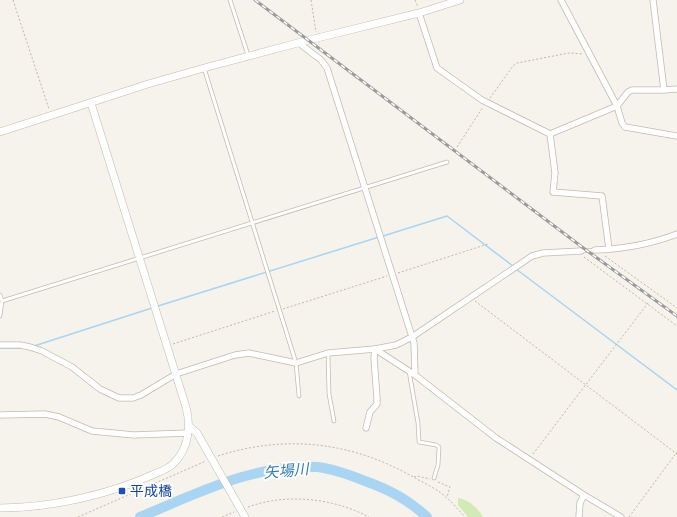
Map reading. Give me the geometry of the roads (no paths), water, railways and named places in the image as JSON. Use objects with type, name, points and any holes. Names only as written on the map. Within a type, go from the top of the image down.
[{"type":"street","points":[[0,132],[204,68],[419,13],[460,0]]},
{"type":"street","points":[[561,0],[590,54],[625,127],[677,136]]},
{"type":"street","points":[[653,0],[664,90]]},
{"type":"street","points":[[419,13],[437,68],[487,102],[550,134],[616,106],[628,92],[632,90],[677,89]]},
{"type":"street","points":[[299,43],[321,60],[327,68],[414,343],[415,375]]},
{"type":"street","points":[[0,508],[27,507],[68,501],[138,482],[172,465],[178,458],[183,448],[189,430],[186,407],[91,103]]},
{"type":"street","points":[[550,134],[554,173],[553,192],[602,196],[610,249]]},
{"type":"street","points":[[597,250],[645,244],[677,234]]},
{"type":"street","points":[[0,345],[30,347],[72,367],[100,389],[119,398],[133,398],[141,395],[176,374],[242,353],[296,363],[328,354],[375,349],[396,345],[412,338],[532,256],[543,253],[580,251]]},
{"type":"street","points":[[375,349],[415,375],[470,419],[529,460],[621,517]]},
{"type":"street","points":[[366,428],[370,412],[376,404],[378,398],[374,358],[375,349]]},
{"type":"street","points":[[0,415],[46,414],[58,417],[92,431],[134,435],[189,430],[197,433],[239,509],[245,517]]},
{"type":"street","points":[[579,517],[580,503],[584,495]]},
{"type":"lane","points":[[230,0],[249,56]]},
{"type":"lane","points":[[204,68],[296,363],[300,396]]},
{"type":"lane","points":[[2,301],[447,162]]},
{"type":"lane","points":[[580,251],[597,250]]},
{"type":"lane","points":[[0,295],[2,301],[0,316]]},
{"type":"lane","points":[[328,354],[329,394],[334,421]]},
{"type":"lane","points":[[409,371],[418,422],[419,442],[436,445],[439,447],[438,464],[434,478]]},
{"type":"waterway","points":[[383,236],[447,216],[513,266]]},
{"type":"waterway","points":[[158,306],[379,237]]},
{"type":"waterway","points":[[516,269],[677,390]]},
{"type":"waterway","points":[[34,346],[152,308]]},
{"type":"waterway","points":[[0,348],[24,348]]},
{"type":"waterway","name":"矢場川","points":[[140,517],[227,482],[249,475],[295,467],[318,467],[342,472],[398,496],[427,517]]},
{"type":"railway","points":[[255,0],[586,250],[677,316]]},
{"type":"place","name":"平成橋","points":[[122,491]]}]
